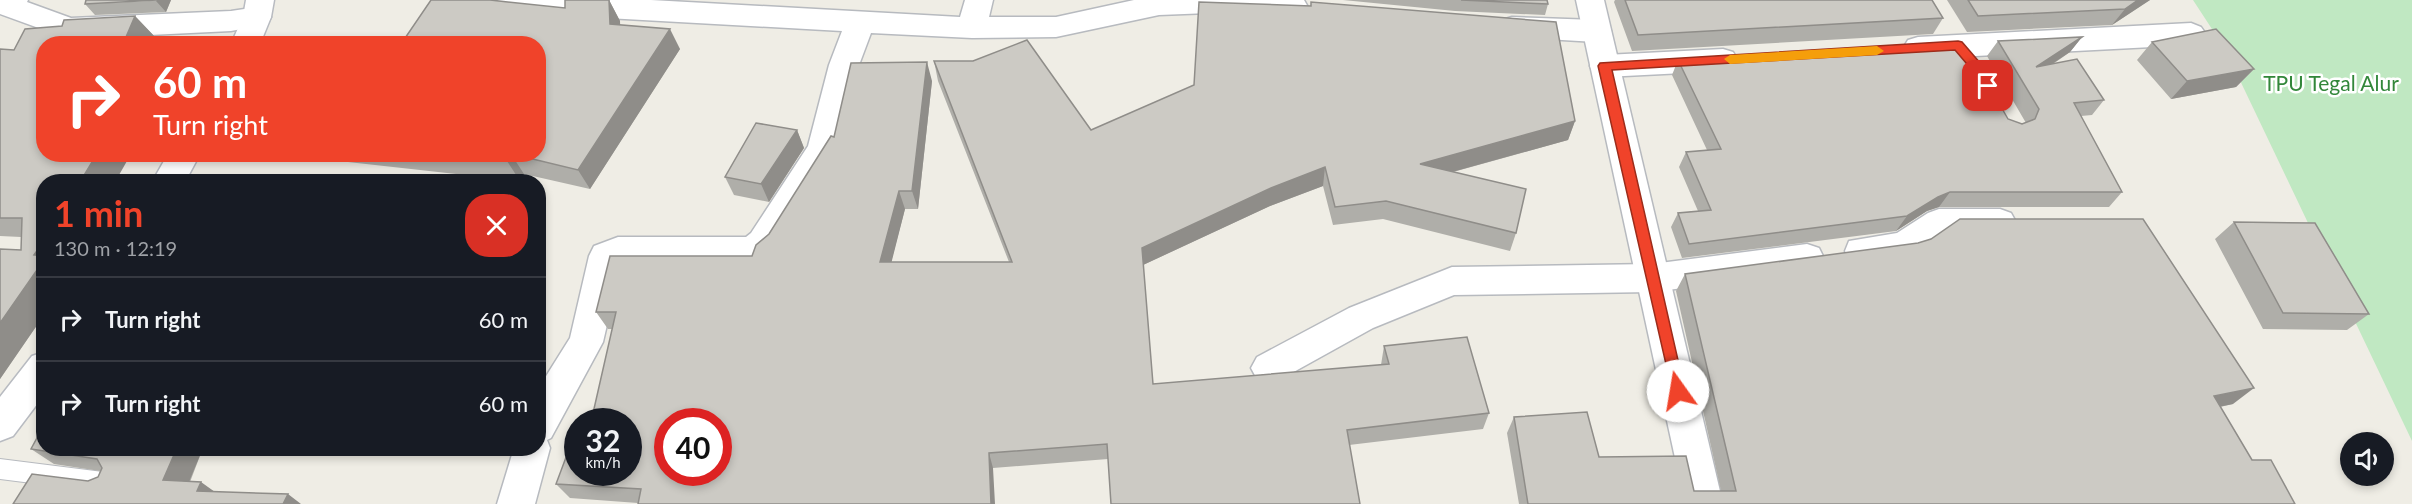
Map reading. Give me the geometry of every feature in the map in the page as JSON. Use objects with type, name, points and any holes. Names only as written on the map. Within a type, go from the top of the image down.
[{"type":"street","points":[[14,0],[9,6],[69,28],[231,21],[258,8]]},
{"type":"street","points":[[465,0],[704,7],[860,23],[972,28],[1056,27],[1159,5],[1235,1],[1321,10]]},
{"type":"street","points":[[972,28],[979,0]]},
{"type":"street","points":[[248,36],[258,8]]},
{"type":"street","points":[[1490,25],[1593,16],[1704,504]]},
{"type":"street","points":[[1941,18],[1982,77]]},
{"type":"street","points":[[546,409],[586,342],[606,256],[618,251],[753,250],[763,242],[823,149],[844,65],[860,23]]},
{"type":"street","points":[[1892,50],[2191,34]]},
{"type":"street","points":[[1605,66],[1751,58]]},
{"type":"street","points":[[1269,368],[1361,318],[1452,281],[1652,278],[1904,246],[1939,222],[2032,222]]},
{"type":"street","points":[[0,425],[36,378]]},
{"type":"street","points":[[516,504],[530,456]]},
{"type":"lane","points":[[0,469],[111,483]]},
{"type":"green space","name":"TPU Tegal Alur","points":[[2193,0],[2412,0],[2412,441],[2225,49]]},
{"type":"building","points":[[86,0],[157,0],[85,4]]},
{"type":"building","points":[[431,0],[490,0],[565,8],[565,0],[609,0],[610,24],[670,29],[578,170],[545,162],[546,36],[406,36]]},
{"type":"building","points":[[1461,0],[1547,0],[1548,4]]},
{"type":"building","points":[[1625,0],[1932,0],[1943,18],[1638,35]]},
{"type":"building","points":[[1968,0],[2138,0],[2125,9],[1978,16]]},
{"type":"building","points":[[1199,2],[1311,6],[1311,2],[1556,22],[1575,121],[1420,164],[1526,189],[1516,233],[1386,201],[1335,207],[1325,167],[1271,188],[1142,248],[1153,384],[1389,364],[1384,346],[1467,337],[1489,413],[1347,430],[1360,504],[1111,504],[1107,444],[989,453],[991,504],[638,504],[641,489],[590,486],[642,486],[642,408],[594,408],[616,312],[596,312],[610,256],[752,256],[756,245],[769,234],[831,136],[834,137],[851,63],[927,62],[912,191],[899,191],[880,262],[1012,262],[934,61],[973,61],[1027,40],[1091,130],[1194,85]]},
{"type":"building","points":[[135,16],[126,36],[36,36],[36,162],[92,162],[85,174],[36,174],[36,252],[34,255],[36,255],[36,271],[0,323],[0,249],[21,250],[22,218],[0,218],[0,49],[14,50],[25,29],[62,26],[64,20]]},
{"type":"building","points":[[2216,29],[2254,69],[2187,81],[2152,42]]},
{"type":"building","points":[[2082,37],[2036,67],[2077,59],[2104,100],[2074,103],[2122,192],[1950,192],[1907,216],[1689,244],[1678,213],[1711,210],[1686,152],[1721,149],[1678,60],[1960,43],[1975,61],[2008,119],[2022,124],[2035,119],[2039,109],[1998,41]]},
{"type":"building","points":[[756,123],[797,130],[761,184],[725,177]]},
{"type":"building","points":[[1960,219],[2143,219],[2254,388],[2214,396],[2252,460],[2271,460],[2295,504],[1528,504],[1514,417],[1587,412],[1599,457],[1686,456],[1694,491],[1736,491],[1685,274],[1918,243],[1931,239]]},
{"type":"building","points":[[2234,222],[2315,223],[2369,314],[2283,313]]},
{"type":"building","points":[[36,440],[36,450],[31,449]]},
{"type":"building","points":[[77,456],[174,456],[163,480],[201,482],[197,491],[288,494],[283,504],[13,504],[32,474],[88,481],[98,477],[102,468],[97,459]]},
{"type":"building","points":[[564,463],[564,484],[556,484]]},
{"type":"slow traffic","points":[[1730,59],[1877,51]]},
{"type":"route","points":[[1678,391],[1605,66],[1958,45],[1977,67],[1988,86]]}]
